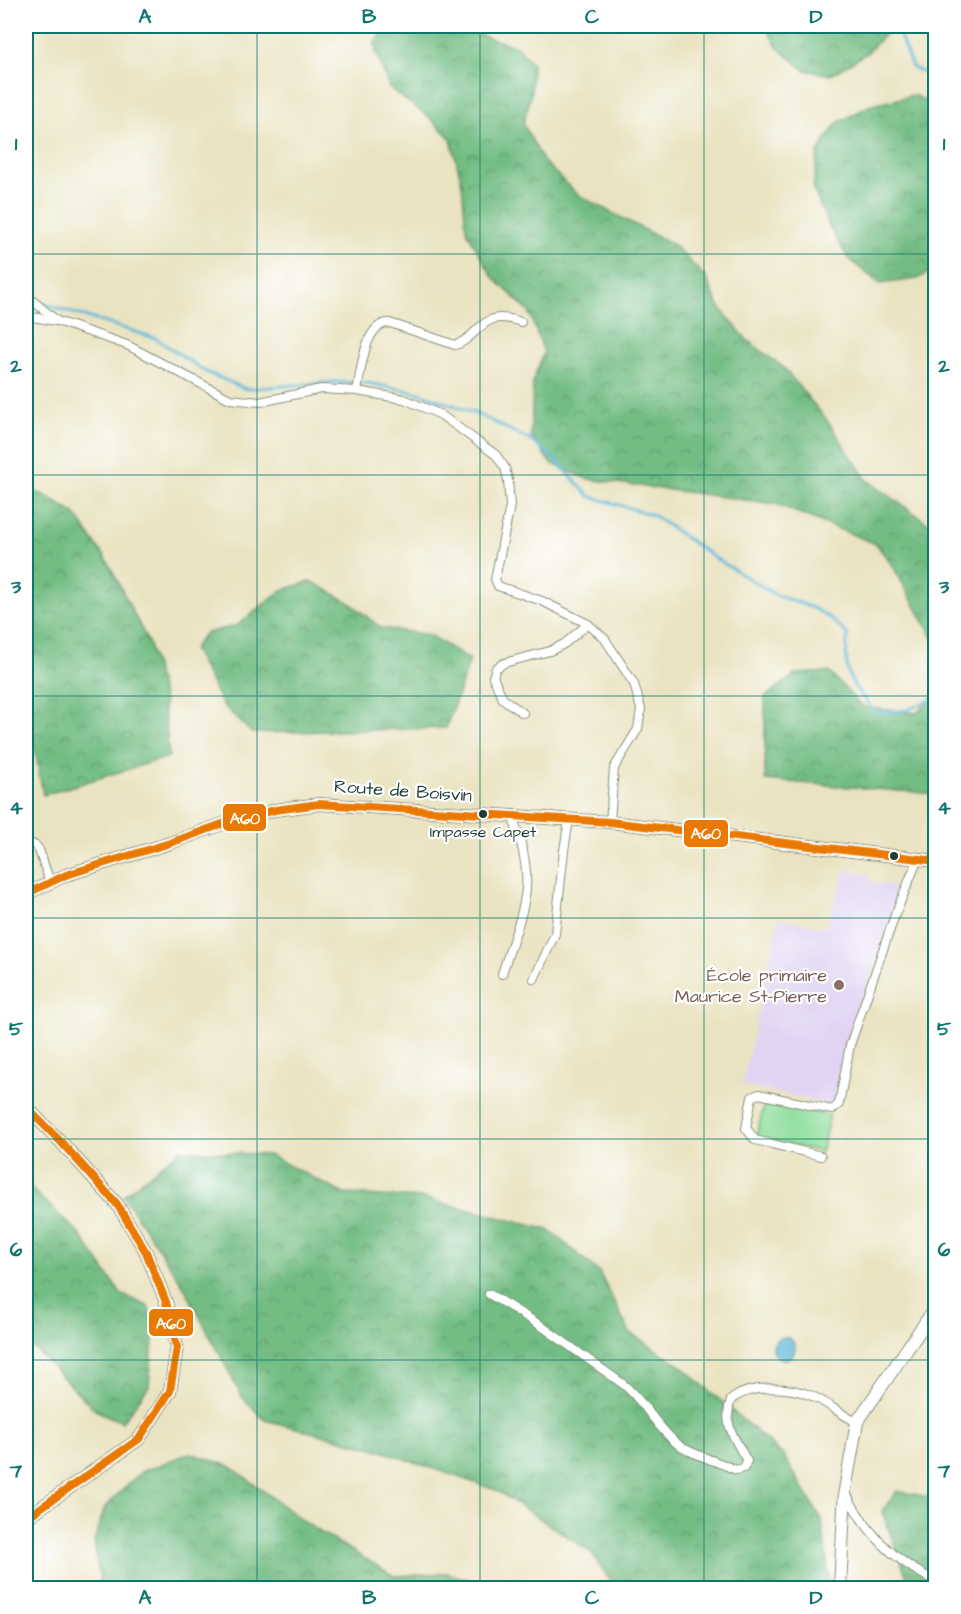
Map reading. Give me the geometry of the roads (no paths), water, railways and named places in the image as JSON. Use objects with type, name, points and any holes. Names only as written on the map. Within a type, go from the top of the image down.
[{"type":"main road","name":"Route de Boisvin","points":[[26,894],[66,875],[170,843],[228,822],[275,810],[319,804],[610,822],[936,861]]},
{"type":"main road","points":[[26,1107],[117,1204],[146,1252],[166,1302],[177,1347],[170,1391],[139,1439],[26,1518]]},
{"type":"main road","points":[[840,1588],[845,1490],[857,1422],[936,1307]]},
{"type":"street","points":[[26,295],[57,321]]},
{"type":"street","points":[[26,316],[57,321],[126,345],[230,399],[260,402],[321,389],[357,391],[404,399],[441,415],[496,455],[505,468],[510,506],[495,579],[503,589],[542,601],[588,624],[605,639],[634,684],[641,708],[638,729],[614,768],[610,822]]},
{"type":"street","points":[[357,391],[367,344],[380,325],[390,324],[455,345],[462,344],[487,322],[495,318],[521,322]]},
{"type":"street","points":[[523,712],[503,699],[493,677],[496,668],[504,663],[550,651],[564,644],[588,624]]},
{"type":"street","points":[[502,974],[526,887],[523,850],[512,816]]},
{"type":"street","points":[[534,979],[555,934],[569,820]]},
{"type":"street","points":[[26,842],[36,846],[39,850],[50,882]]},
{"type":"street","points":[[821,1156],[755,1140],[748,1134],[746,1128],[752,1097],[759,1094],[832,1110],[839,1104],[850,1045],[895,915],[918,859]]},
{"type":"street","points":[[489,1294],[549,1331],[624,1384],[671,1438],[681,1446],[736,1470],[744,1468],[747,1461],[731,1433],[727,1421],[728,1409],[731,1400],[746,1390],[760,1388],[800,1392],[822,1401],[857,1422]]},
{"type":"street","points":[[845,1490],[866,1527],[880,1543],[916,1572],[936,1581]]},
{"type":"water","points":[[784,1337],[792,1340],[795,1348],[792,1356],[784,1359],[776,1356],[773,1348],[776,1340]]},
{"type":"waterway","points":[[899,34],[912,67],[936,79]]},
{"type":"waterway","points":[[41,303],[155,338],[206,372],[246,389],[334,382],[367,383],[420,393],[479,415],[530,440],[554,458],[589,496],[653,515],[715,558],[776,595],[813,608],[830,618],[848,635],[847,669],[860,694],[876,712],[907,710],[936,697]]},
{"type":"place","name":"Impasse Capet","points":[[483,814]]},
{"type":"place","name":"École primaire Maurice St-Pierre","points":[[839,985]]}]
